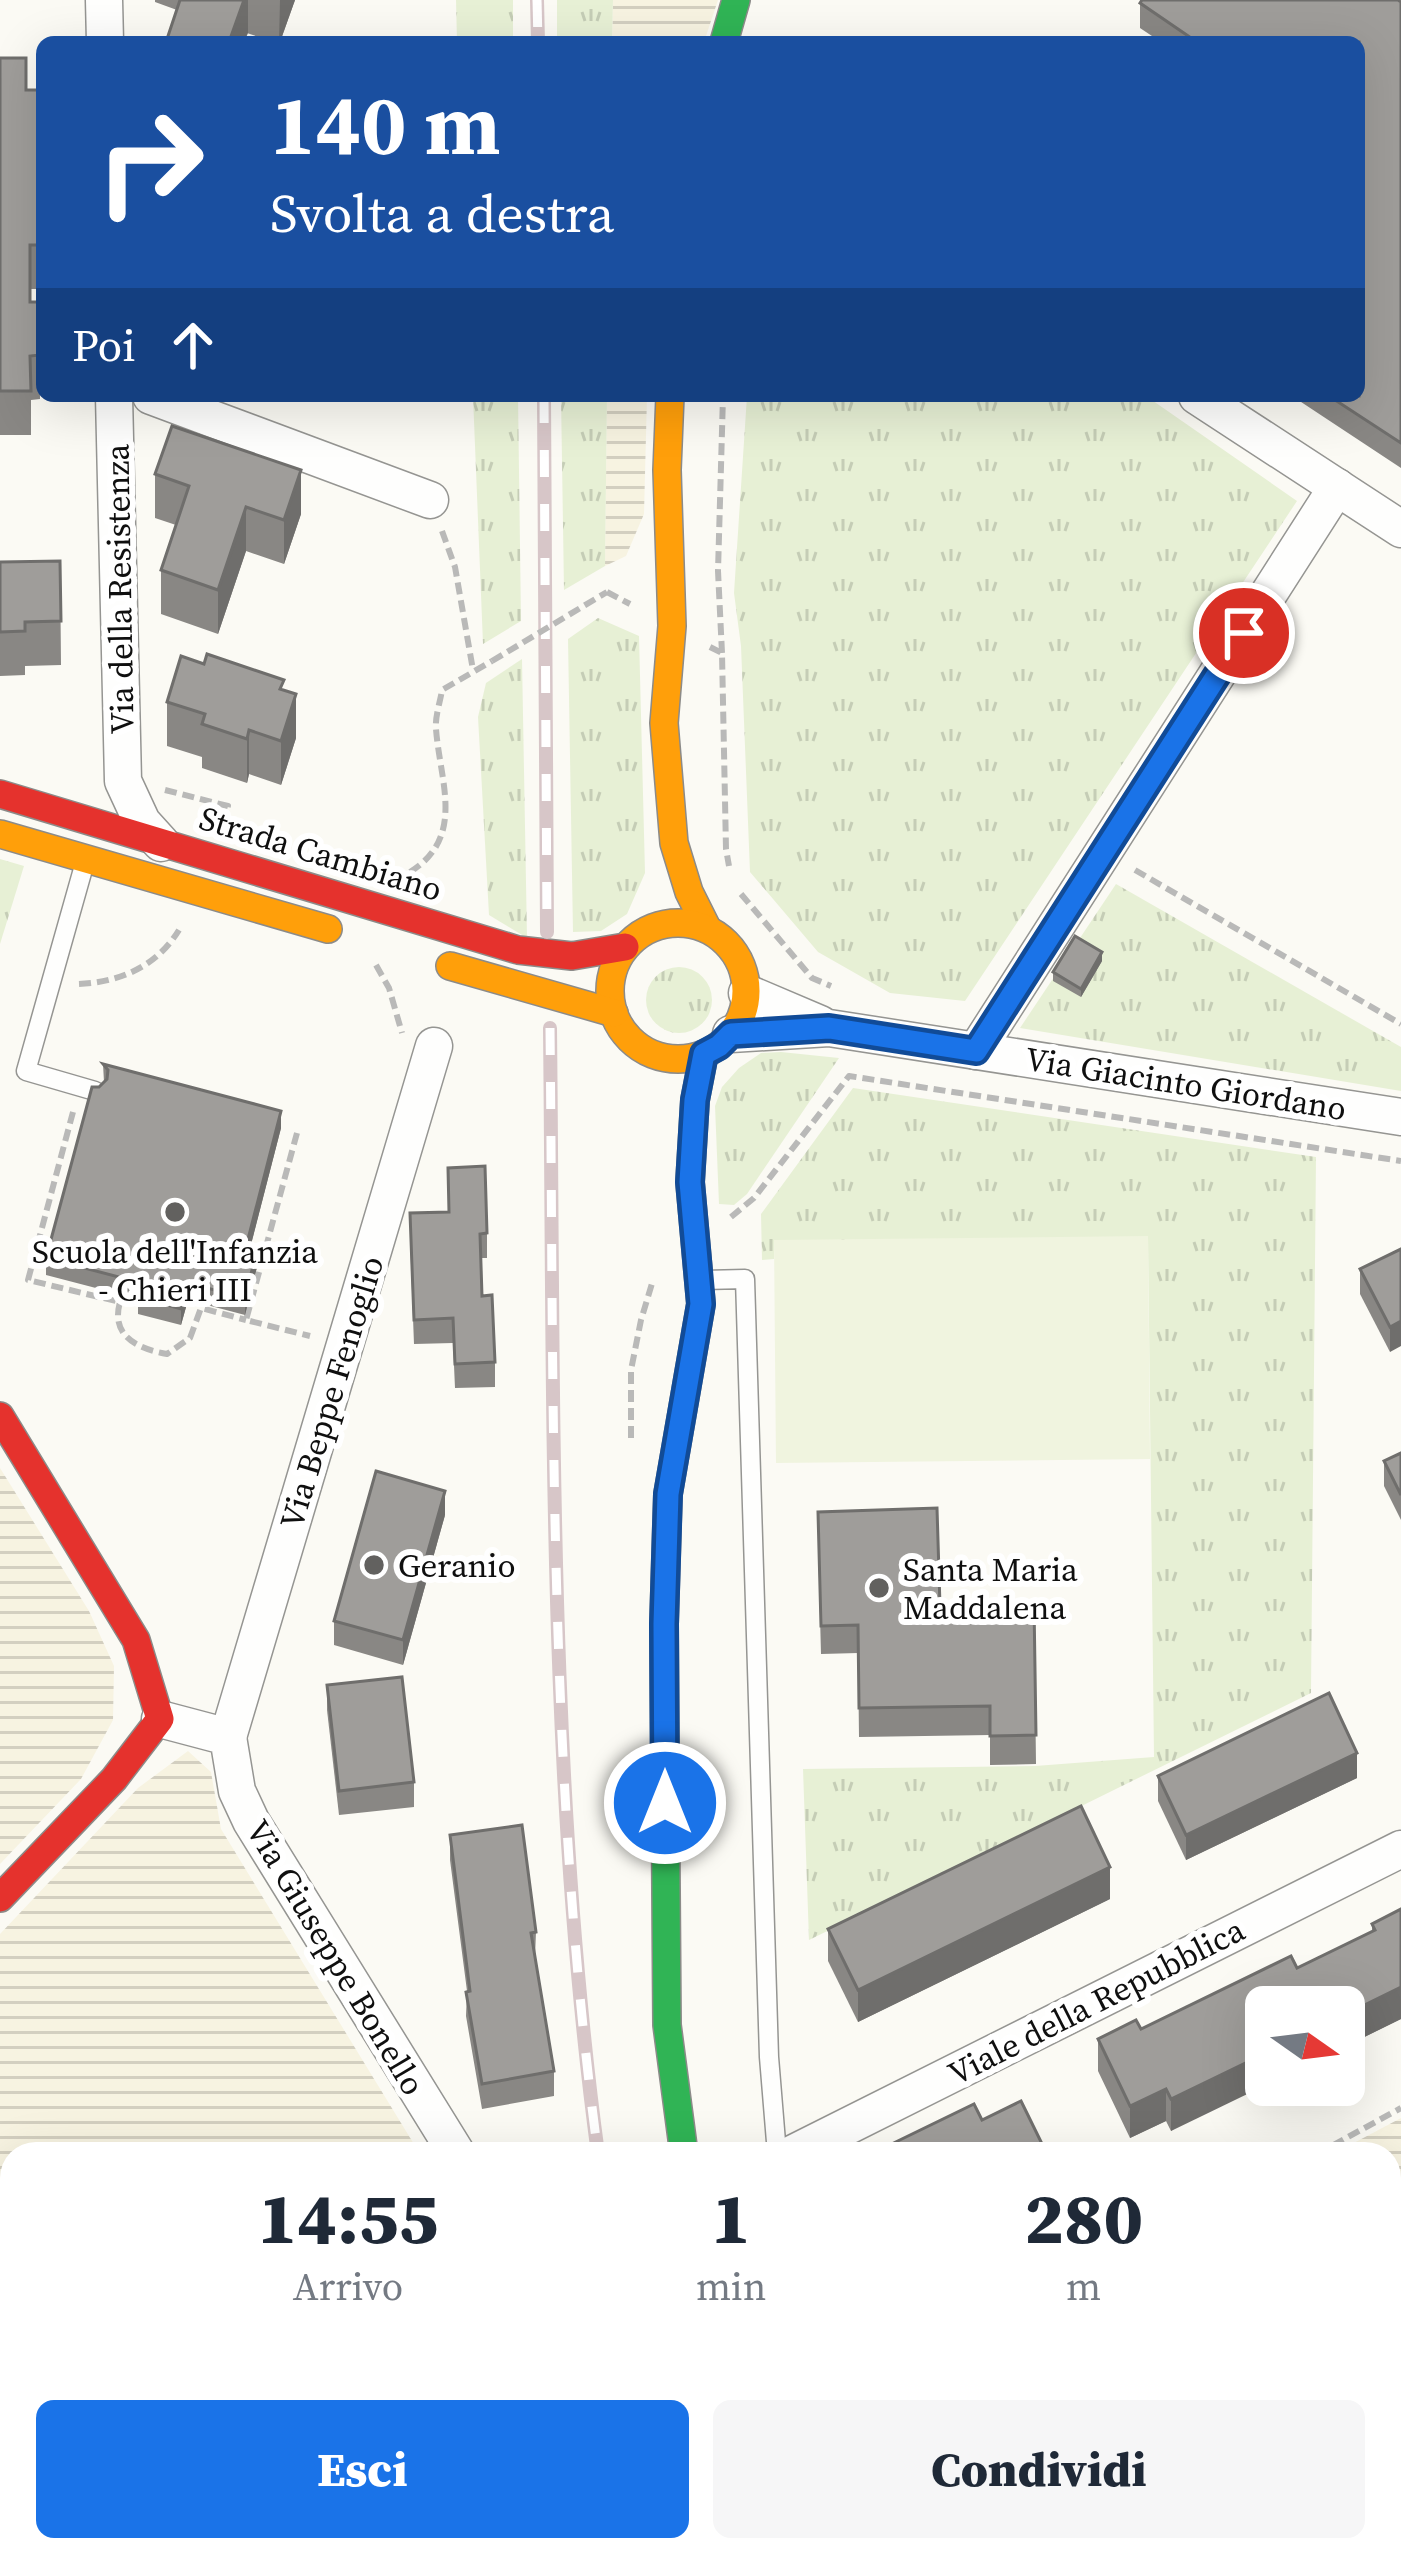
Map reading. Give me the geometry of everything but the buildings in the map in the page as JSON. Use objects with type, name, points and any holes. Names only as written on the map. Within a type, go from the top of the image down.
[{"type":"main road","points":[[726,36],[736,0]]},
{"type":"main road","points":[[670,402],[672,626],[664,722],[674,843],[689,892],[707,928]]},
{"type":"main road","name":"Strada Cambiano","points":[[0,794],[518,950],[572,956],[634,940]]},
{"type":"main road","points":[[0,835],[353,937]]},
{"type":"main road","points":[[634,940],[663,924],[686,922],[724,940],[744,973],[747,993],[740,1022],[717,1044],[686,1059],[668,1058],[635,1044],[614,1013],[610,990],[614,968],[634,940],[674,843]]},
{"type":"main road","points":[[421,957],[614,1013]]},
{"type":"main road","points":[[682,2142],[667,2025],[664,1624],[668,1494],[701,1304],[690,1182],[695,1100],[717,1044]]},
{"type":"main road","points":[[651,1054],[690,1182]]},
{"type":"main road","points":[[0,1416],[136,1640],[160,1719],[114,1779],[0,1898]]},
{"type":"street","points":[[104,0],[105,36]]},
{"type":"street","name":"Via della Resistenza","points":[[115,402],[146,790],[142,822],[160,843]]},
{"type":"street","points":[[167,402],[430,500]]},
{"type":"street","points":[[1206,402],[1401,530]]},
{"type":"street","points":[[976,1051],[1337,488]]},
{"type":"street","name":"Via della Resistenza","points":[[46,808],[146,790]]},
{"type":"street","points":[[747,993],[829,1028]]},
{"type":"street","points":[[717,1044],[829,1028]]},
{"type":"street","name":"Via Giacinto Giordano","points":[[829,1028],[1401,1117]]},
{"type":"street","name":"Via Beppe Fenoglio","points":[[228,1737],[417,1048]]},
{"type":"street","points":[[160,1719],[228,1737]]},
{"type":"street","name":"Via Giuseppe Bonello","points":[[228,1737],[237,1790],[251,1821],[450,2142]]},
{"type":"street","name":"Viale della Repubblica","points":[[816,2142],[1401,1849]]},
{"type":"lane","points":[[86,860],[26,1071],[88,1088]]},
{"type":"lane","points":[[699,1280],[745,1279],[768,2034],[776,2142]]},
{"type":"path","points":[[723,402],[718,571],[726,849],[731,881],[793,958],[812,977],[835,988]]},
{"type":"path","points":[[430,500],[455,567],[474,672]]},
{"type":"path","points":[[405,875],[436,849],[445,828],[446,799],[435,723],[442,690],[607,592]]},
{"type":"path","points":[[672,626],[722,653]]},
{"type":"path","points":[[146,790],[171,790],[228,806],[225,818],[218,816]]},
{"type":"path","points":[[1104,852],[1401,1024]]},
{"type":"path","points":[[52,981],[83,985],[149,965],[171,944],[188,916]]},
{"type":"path","points":[[376,965],[402,1028],[417,1048]]},
{"type":"path","points":[[727,1219],[754,1198],[849,1076],[1401,1161]]},
{"type":"path","points":[[88,1088],[28,1280],[120,1302],[116,1316],[122,1334],[141,1349],[167,1354],[190,1338],[201,1308],[315,1337]]},
{"type":"path","points":[[246,1320],[297,1133]]},
{"type":"path","points":[[1339,2142],[1401,2108]]},
{"type":"shaded area","points":[[613,0],[718,0],[706,36],[612,36]]},
{"type":"shaded area","points":[[607,402],[647,402],[644,514],[626,556],[605,566]]},
{"type":"shaded area","points":[[0,1468],[89,1611],[114,1666],[113,1720],[81,1779],[0,1864]]},
{"type":"shaded area","points":[[188,1751],[211,1772],[221,1829],[413,2142],[0,2142],[0,1934],[138,1788]]},
{"type":"shaded area","points":[[1401,2118],[1401,2142],[1356,2142]]},
{"type":"green space","points":[[456,0],[513,0],[513,36],[457,36]]},
{"type":"green space","points":[[557,0],[613,0],[612,36],[557,36]]},
{"type":"green space","points":[[473,402],[518,402],[521,621],[483,644]]},
{"type":"green space","points":[[561,402],[607,402],[605,566],[564,590]]},
{"type":"green space","points":[[747,402],[1155,402],[1297,501],[965,1001],[890,993],[818,952],[750,872],[741,646],[734,593]]},
{"type":"green space","points":[[598,618],[639,636],[645,873],[627,914],[601,931],[573,932],[568,639]]},
{"type":"green space","points":[[522,659],[527,938],[489,915],[478,717],[486,683]]},
{"type":"green space","points":[[0,859],[24,866],[0,944]]},
{"type":"green space","points":[[1116,884],[1401,1047],[1401,1091],[1020,1028]]},
{"type":"green space","points":[[679,967],[703,976],[712,1000],[703,1024],[679,1033],[655,1024],[646,1000],[655,976]]},
{"type":"green space","points":[[761,1053],[839,1058],[747,1194],[734,1205],[719,1204],[715,1106],[722,1087]]},
{"type":"green space","points":[[853,1088],[1316,1157],[1311,1693],[809,1940],[803,1769],[1035,1766],[1154,1757],[1148,1237],[774,1241],[774,1259],[762,1260],[761,1214]]},
{"type":"green space","points":[[1148,1236],[1150,1459],[776,1463],[774,1240]]},
{"type":"railway","points":[[537,0],[538,36]]},
{"type":"railway","points":[[544,402],[547,932]]},
{"type":"railway","points":[[550,1028],[562,1733],[570,1874],[597,2142]]},
{"type":"traffic: fast","points":[[726,36],[736,0]]},
{"type":"traffic: fast","points":[[667,1524],[667,2025],[682,2142]]},
{"type":"traffic: slow","points":[[670,402],[672,626],[664,723],[674,843],[689,892],[707,928]]},
{"type":"traffic: slow","points":[[0,834],[328,929]]},
{"type":"traffic: slow","points":[[678,923],[704,928],[726,943],[741,965],[746,991],[741,1017],[726,1039],[704,1054],[678,1059],[652,1054],[630,1039],[615,1017],[610,991],[615,965],[630,943],[652,928],[678,923]]},
{"type":"traffic: slow","points":[[450,966],[614,1013]]},
{"type":"traffic: slow","points":[[667,1524],[701,1304],[690,1182],[695,1100],[704,1054]]},
{"type":"traffic: jam","points":[[0,794],[518,950],[572,956],[625,947]]},
{"type":"traffic: jam","points":[[0,1416],[136,1640],[160,1719],[114,1779],[0,1898]]},
{"type":"place","name":"Scuola dell'Infanzia - Chieri III","points":[[175,1212]]},
{"type":"place","name":"Geranio","points":[[374,1565]]},
{"type":"place","name":"Santa Maria Maddalena","points":[[879,1588]]},
{"type":"route","points":[[665,1803],[668,1494],[701,1304],[690,1182],[695,1100],[704,1054],[731,1034],[829,1028],[976,1051],[1244,633]]}]
